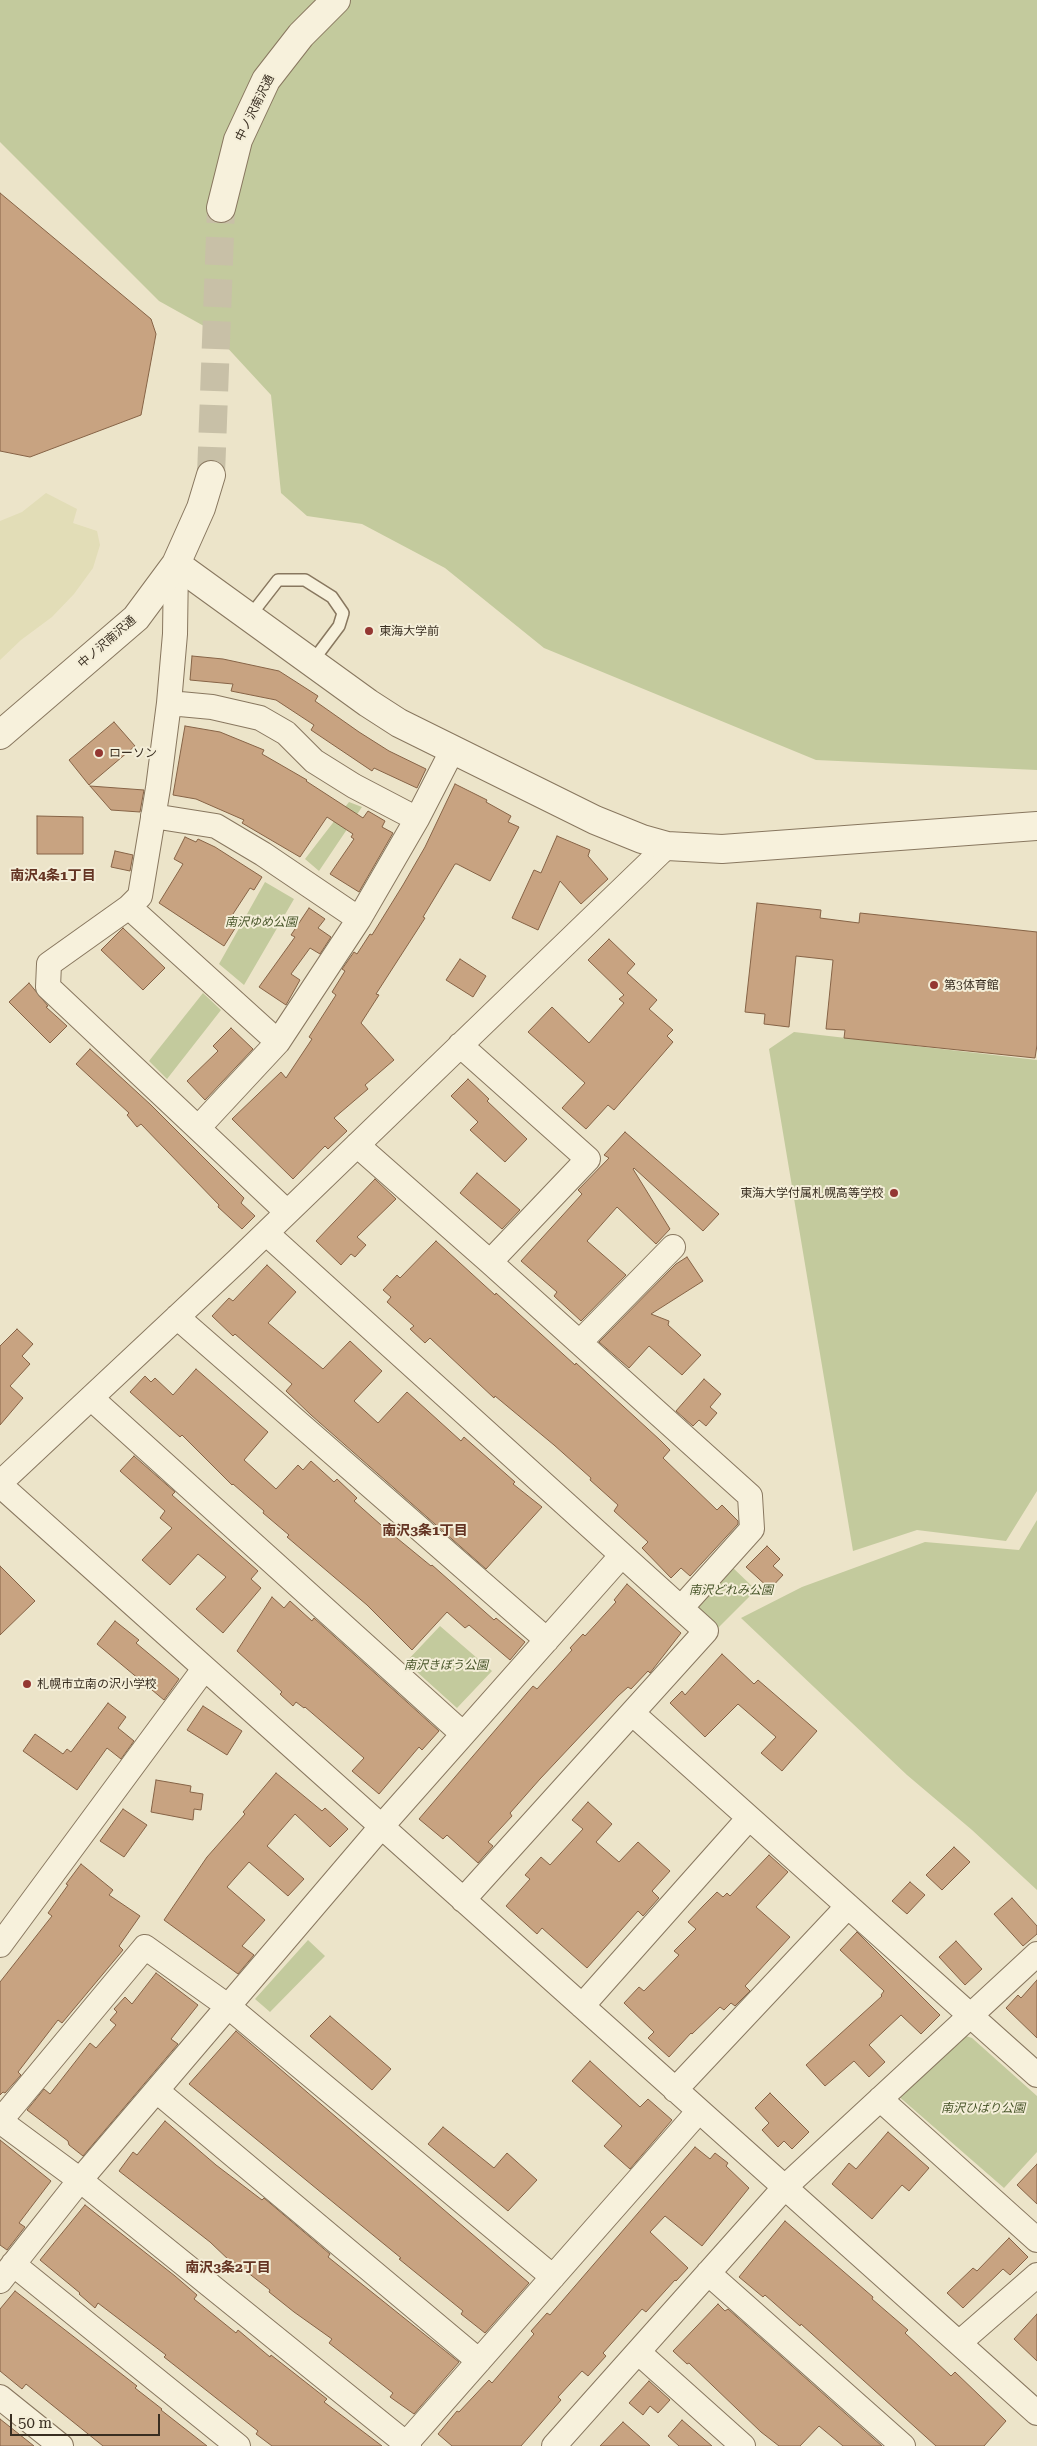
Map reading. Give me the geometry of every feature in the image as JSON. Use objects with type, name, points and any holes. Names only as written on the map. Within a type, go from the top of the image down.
[{"type":"street","name":"中ノ沢南沢通","points":[[221,208],[238,140],[266,80],[301,35],[336,0]]},
{"type":"street","name":"中ノ沢南沢通","points":[[0,735],[136,618],[176,564],[201,508],[211,475]]},
{"type":"street","points":[[176,564],[399,723],[452,751],[595,820],[667,846],[722,849],[1037,826]]},
{"type":"street","points":[[176,564],[176,634],[169,704],[154,816],[140,896],[128,907],[49,964],[48,987],[288,1212]]},
{"type":"street","points":[[169,704],[212,707],[260,718],[286,733],[314,761],[354,786],[417,819]]},
{"type":"street","points":[[198,1128],[278,1042],[359,919],[417,819],[452,751]]},
{"type":"street","points":[[154,816],[216,826],[263,854],[359,919]]},
{"type":"street","points":[[667,846],[288,1212],[0,1484],[698,2112],[785,2187],[1037,2413]]},
{"type":"street","points":[[128,907],[278,1042]]},
{"type":"street","points":[[460,1045],[588,1159],[490,1262]]},
{"type":"street","points":[[357,1145],[580,1342],[750,1496],[752,1529],[681,1608]]},
{"type":"street","points":[[266,1233],[706,1631],[464,1900]]},
{"type":"street","points":[[580,1342],[673,1246]]},
{"type":"street","points":[[178,1317],[547,1640]]},
{"type":"street","points":[[91,1398],[464,1734]]},
{"type":"street","points":[[238,2446],[7,2273],[80,2180],[381,1827],[622,1555]]},
{"type":"street","points":[[0,1945],[204,1669]]},
{"type":"street","points":[[632,1713],[1037,2075]]},
{"type":"street","points":[[582,2006],[749,1818]]},
{"type":"street","points":[[675,2090],[848,1906]]},
{"type":"street","points":[[553,2277],[229,2007],[145,1947],[0,2121],[80,2180],[406,2445],[698,2112]]},
{"type":"street","points":[[566,2442],[638,2352],[785,2187],[1037,1954]]},
{"type":"street","points":[[157,2091],[479,2361]]},
{"type":"street","points":[[880,2099],[1037,2240]]},
{"type":"street","points":[[708,2273],[903,2446]]},
{"type":"street","points":[[959,2343],[1037,2276]]},
{"type":"street","points":[[638,2352],[743,2446]]},
{"type":"street","points":[[0,2397],[61,2446]]},
{"type":"lane","points":[[250,616],[278,580],[305,580],[332,596],[343,613],[339,626],[312,662]]},
{"type":"shaded area","points":[[46,493],[77,509],[73,523],[97,531],[100,545],[93,568],[74,594],[52,617],[21,640],[0,660],[0,521],[22,512]]},
{"type":"green space","points":[[0,0],[1037,0],[1037,770],[816,760],[544,648],[445,568],[362,524],[307,516],[281,493],[271,395],[211,330],[159,301],[0,142]]},
{"type":"green space","points":[[349,802],[362,807],[319,871],[305,859]]},
{"type":"green space","name":"南沢ゆめ公園","points":[[265,882],[294,899],[244,985],[219,964]]},
{"type":"green space","points":[[203,993],[221,1010],[167,1079],[149,1061]]},
{"type":"green space","points":[[794,1032],[1037,1060],[1037,1491],[1006,1541],[917,1530],[853,1551],[769,1049]]},
{"type":"green space","points":[[1037,1520],[1037,1890],[972,1830],[907,1775],[741,1618],[802,1587],[925,1542],[1019,1550]]},
{"type":"green space","name":"南沢どれみ公園","points":[[730,1565],[756,1590],[715,1631],[692,1607]]},
{"type":"green space","name":"南沢きぼう公園","points":[[440,1626],[492,1671],[457,1708],[406,1662]]},
{"type":"green space","points":[[308,1940],[325,1956],[270,2012],[255,1999]]},
{"type":"green space","name":"南沢ひばり公園","points":[[963,2035],[972,2038],[1037,2096],[1037,2152],[1004,2188],[896,2094]]},
{"type":"building","points":[[0,193],[151,319],[156,334],[141,415],[30,457],[0,451]]},
{"type":"building","points":[[192,656],[223,659],[279,671],[318,696],[315,701],[359,732],[389,751],[426,769],[417,788],[374,768],[372,771],[311,730],[314,725],[276,700],[231,691],[233,684],[190,680]]},
{"type":"building","points":[[114,722],[135,746],[89,785],[69,760]]},
{"type":"building","points":[[185,726],[220,732],[264,750],[262,754],[307,780],[363,818],[368,811],[385,821],[382,827],[393,833],[359,892],[330,874],[354,839],[351,837],[353,834],[327,817],[300,857],[242,823],[244,820],[196,799],[173,795]]},
{"type":"building","points":[[455,784],[487,800],[486,802],[511,816],[508,822],[519,827],[490,881],[455,864],[423,917],[425,918],[376,994],[379,995],[361,1023],[394,1060],[365,1085],[368,1089],[334,1118],[347,1131],[328,1149],[325,1146],[293,1179],[232,1119],[281,1072],[286,1078],[312,1039],[309,1037],[336,995],[332,992],[345,971],[342,969],[354,952],[357,954],[370,934],[372,935],[403,885],[425,847]]},
{"type":"building","points":[[90,786],[144,790],[140,812],[111,810]]},
{"type":"building","points":[[37,816],[83,817],[83,854],[37,854]]},
{"type":"building","points":[[557,836],[590,850],[588,856],[608,879],[581,904],[560,881],[538,930],[512,918],[534,870],[541,873]]},
{"type":"building","points":[[185,837],[196,842],[198,839],[215,847],[262,877],[254,890],[250,888],[231,917],[239,922],[224,946],[159,903],[183,864],[174,859]]},
{"type":"building","points":[[115,851],[133,855],[130,871],[111,867]]},
{"type":"building","name":"第3体育館","points":[[757,903],[821,910],[820,918],[859,923],[860,913],[1037,932],[1037,1045],[1035,1058],[844,1038],[845,1030],[826,1029],[833,960],[796,956],[789,1027],[764,1024],[765,1014],[745,1012]]},
{"type":"building","points":[[309,908],[325,919],[318,928],[331,937],[320,954],[310,948],[291,974],[300,980],[286,1005],[259,987],[295,937],[291,935]]},
{"type":"building","points":[[123,928],[165,968],[143,990],[101,950]]},
{"type":"building","points":[[609,939],[635,964],[627,973],[657,1000],[649,1009],[673,1030],[667,1036],[673,1042],[614,1110],[608,1105],[586,1129],[562,1108],[585,1083],[528,1032],[552,1007],[589,1043],[624,1003],[619,999],[624,995],[588,960]]},
{"type":"building","points":[[460,959],[486,976],[473,997],[446,980]]},
{"type":"building","points":[[29,983],[48,1006],[46,1007],[67,1026],[50,1043],[9,1002]]},
{"type":"building","points":[[231,1028],[253,1049],[205,1100],[187,1081],[218,1051],[213,1046]]},
{"type":"building","points":[[90,1049],[151,1105],[244,1198],[241,1203],[255,1216],[242,1229],[218,1207],[219,1205],[141,1124],[137,1127],[127,1115],[129,1113],[76,1064]]},
{"type":"building","points":[[468,1079],[489,1099],[487,1101],[527,1139],[505,1162],[470,1130],[478,1122],[451,1096]]},
{"type":"building","points":[[625,1132],[719,1214],[703,1231],[634,1168],[670,1229],[656,1244],[617,1207],[587,1241],[626,1275],[581,1321],[554,1296],[557,1292],[521,1261],[582,1194],[578,1190],[609,1158],[604,1155]]},
{"type":"building","points":[[477,1173],[520,1210],[502,1229],[460,1193]]},
{"type":"building","points":[[375,1179],[396,1199],[357,1237],[366,1245],[355,1257],[351,1254],[341,1265],[316,1241]]},
{"type":"building","points":[[436,1241],[575,1365],[576,1363],[660,1440],[670,1450],[663,1458],[717,1510],[722,1505],[738,1521],[738,1524],[690,1576],[681,1568],[671,1578],[642,1548],[648,1542],[614,1511],[618,1505],[590,1480],[591,1478],[495,1396],[494,1398],[430,1338],[425,1343],[410,1329],[414,1326],[387,1302],[391,1297],[383,1290],[397,1275],[400,1278]]},
{"type":"building","points":[[687,1257],[703,1281],[651,1314],[669,1321],[668,1325],[701,1355],[682,1375],[649,1346],[629,1368],[599,1342],[676,1264]]},
{"type":"building","points":[[267,1265],[296,1292],[268,1323],[323,1369],[350,1341],[382,1371],[354,1401],[378,1423],[407,1392],[461,1441],[464,1437],[515,1482],[513,1484],[542,1507],[486,1569],[311,1415],[286,1391],[292,1384],[235,1334],[233,1336],[212,1316],[229,1298],[233,1301]]},
{"type":"building","points":[[17,1329],[33,1344],[22,1356],[30,1364],[10,1386],[23,1398],[0,1425],[0,1346]]},
{"type":"building","points":[[196,1369],[268,1432],[244,1460],[276,1489],[298,1465],[303,1470],[311,1461],[334,1482],[337,1479],[357,1498],[354,1501],[381,1525],[432,1565],[494,1620],[496,1618],[525,1642],[510,1660],[469,1625],[465,1628],[447,1612],[412,1650],[367,1605],[287,1537],[289,1535],[263,1513],[264,1511],[232,1485],[182,1435],[180,1437],[130,1392],[145,1376],[151,1382],[155,1378],[173,1395]]},
{"type":"building","points":[[704,1379],[721,1394],[710,1407],[717,1413],[706,1426],[699,1420],[693,1426],[676,1411]]},
{"type":"building","points":[[134,1456],[175,1492],[172,1495],[258,1571],[251,1579],[261,1588],[223,1633],[196,1609],[226,1577],[198,1554],[170,1585],[142,1560],[172,1528],[160,1518],[165,1511],[120,1471]]},
{"type":"building","points":[[767,1546],[780,1559],[773,1566],[783,1575],[770,1589],[746,1567]]},
{"type":"building","points":[[0,1566],[35,1601],[0,1635]]},
{"type":"building","points":[[627,1584],[681,1633],[650,1673],[648,1671],[631,1689],[628,1687],[618,1696],[540,1779],[510,1813],[512,1816],[488,1842],[493,1846],[478,1863],[447,1835],[443,1839],[419,1819],[533,1686],[537,1689],[572,1650],[570,1648],[583,1634],[585,1636],[616,1602],[614,1600]]},
{"type":"building","points":[[272,1597],[284,1608],[290,1601],[312,1621],[314,1618],[439,1731],[422,1750],[419,1747],[379,1794],[352,1771],[364,1758],[305,1707],[296,1702],[293,1706],[280,1694],[282,1692],[237,1651]]},
{"type":"building","points":[[115,1621],[139,1640],[136,1643],[179,1679],[164,1700],[97,1644]]},
{"type":"building","points":[[722,1654],[754,1684],[758,1680],[817,1731],[782,1771],[761,1753],[776,1737],[738,1704],[705,1737],[670,1703],[682,1691],[685,1695]]},
{"type":"building","points":[[108,1703],[126,1717],[118,1728],[134,1741],[121,1759],[107,1748],[77,1790],[23,1751],[35,1734],[63,1754],[67,1749],[71,1752]]},
{"type":"building","points":[[203,1706],[242,1731],[227,1755],[187,1730]]},
{"type":"building","points":[[276,1773],[322,1811],[325,1808],[348,1829],[330,1847],[295,1814],[267,1846],[304,1879],[288,1896],[249,1862],[227,1887],[265,1920],[242,1946],[254,1955],[238,1974],[164,1920],[207,1857],[245,1814],[243,1812]]},
{"type":"building","points":[[156,1780],[191,1786],[190,1792],[203,1794],[201,1810],[194,1809],[193,1820],[151,1812]]},
{"type":"building","points":[[588,1802],[612,1824],[596,1842],[619,1862],[638,1842],[670,1871],[652,1891],[659,1898],[643,1916],[638,1911],[587,1968],[542,1928],[537,1934],[506,1906],[530,1879],[525,1875],[541,1857],[550,1865],[583,1829],[572,1820]]},
{"type":"building","points":[[123,1809],[147,1825],[124,1857],[100,1841]]},
{"type":"building","points":[[954,1847],[970,1862],[942,1890],[926,1875]]},
{"type":"building","points":[[769,1855],[788,1872],[756,1907],[790,1937],[745,1986],[750,1991],[735,2006],[731,2003],[724,2010],[720,2007],[691,2033],[669,2057],[648,2038],[654,2032],[624,2003],[639,1987],[644,1991],[679,1955],[674,1951],[696,1929],[688,1922],[703,1906],[717,1892],[723,1897],[727,1893],[730,1896]]},
{"type":"building","points":[[81,1864],[113,1890],[109,1895],[140,1916],[119,1946],[123,1950],[62,2023],[58,2020],[18,2072],[21,2075],[5,2093],[3,2092],[0,2095],[0,1982],[52,1916],[48,1913]]},
{"type":"building","points":[[910,1882],[925,1895],[907,1914],[892,1901]]},
{"type":"building","points":[[1012,1898],[1037,1926],[1037,1934],[1023,1946],[994,1914]]},
{"type":"building","points":[[857,1932],[940,2015],[921,2034],[901,2015],[869,2045],[885,2062],[869,2077],[854,2061],[825,2086],[806,2065],[882,1996],[884,1991],[840,1950]]},
{"type":"building","points":[[956,1941],[982,1969],[965,1985],[939,1957]]},
{"type":"building","points":[[156,1973],[198,2005],[171,2039],[178,2044],[83,2156],[69,2145],[68,2141],[27,2110],[44,2089],[50,2094],[90,2043],[96,2048],[116,2025],[110,2020],[117,2012],[114,2009],[125,1997],[132,2004]]},
{"type":"building","points":[[1037,1980],[1037,2038],[1006,2008],[1018,1995],[1021,1998]]},
{"type":"building","points":[[330,2016],[391,2069],[372,2090],[310,2036]]},
{"type":"building","points":[[236,2031],[529,2283],[485,2333],[461,2314],[463,2311],[399,2259],[401,2258],[189,2084]]},
{"type":"building","points":[[590,2061],[640,2107],[648,2099],[672,2120],[630,2169],[604,2146],[622,2126],[572,2081]]},
{"type":"building","points":[[770,2093],[809,2132],[792,2149],[784,2141],[778,2147],[762,2130],[769,2123],[755,2108]]},
{"type":"building","points":[[165,2121],[216,2165],[262,2200],[264,2198],[330,2254],[328,2257],[459,2362],[414,2414],[390,2397],[393,2393],[329,2343],[332,2339],[294,2312],[269,2292],[270,2290],[233,2261],[231,2262],[210,2242],[119,2171],[133,2152],[137,2155]]},
{"type":"building","points":[[443,2127],[494,2168],[507,2153],[537,2180],[508,2211],[428,2144]]},
{"type":"building","points":[[888,2132],[929,2168],[909,2191],[902,2185],[872,2219],[832,2184],[849,2163],[856,2169]]},
{"type":"building","points":[[0,2140],[51,2181],[19,2223],[25,2227],[7,2250],[0,2245]]},
{"type":"building","points":[[695,2147],[710,2159],[715,2153],[728,2163],[726,2166],[749,2188],[702,2246],[665,2216],[650,2232],[688,2268],[646,2312],[642,2309],[603,2353],[606,2356],[588,2376],[582,2371],[558,2397],[561,2400],[521,2446],[452,2446],[438,2434],[457,2411],[459,2412],[489,2380],[492,2383],[534,2334],[531,2331],[547,2313],[550,2315]]},
{"type":"building","points":[[1037,2164],[1037,2204],[1017,2185]]},
{"type":"building","points":[[85,2205],[175,2276],[197,2295],[194,2299],[236,2333],[238,2330],[270,2357],[271,2355],[327,2399],[324,2402],[382,2446],[272,2446],[256,2434],[258,2431],[164,2357],[166,2355],[98,2303],[95,2308],[40,2260]]},
{"type":"building","points":[[785,2221],[873,2297],[872,2299],[908,2330],[905,2333],[951,2376],[955,2372],[1006,2421],[984,2446],[936,2446],[801,2324],[800,2326],[765,2295],[763,2297],[739,2277]]},
{"type":"building","points":[[1009,2238],[1028,2257],[1010,2275],[1003,2269],[963,2308],[947,2293],[973,2268],[977,2271]]},
{"type":"building","points":[[15,2291],[137,2386],[135,2388],[207,2446],[103,2446],[26,2384],[22,2389],[0,2371],[0,2309]]},
{"type":"building","points":[[718,2304],[725,2311],[728,2309],[882,2446],[843,2446],[819,2426],[800,2446],[779,2446],[761,2432],[689,2363],[687,2364],[673,2351]]},
{"type":"building","points":[[1037,2314],[1037,2361],[1014,2339]]},
{"type":"building","points":[[649,2381],[670,2400],[658,2413],[650,2406],[643,2415],[629,2403]]},
{"type":"building","points":[[0,2419],[34,2446],[0,2446]]},
{"type":"building","points":[[682,2420],[712,2446],[679,2446],[668,2436]]},
{"type":"building","points":[[623,2422],[650,2446],[600,2446]]},
{"type":"tunnel","points":[[211,475],[221,208]]},
{"type":"place","name":"東海大学前","points":[[369,631]]},
{"type":"place","name":"ローソン","points":[[99,753]]},
{"type":"place","name":"第3体育館","points":[[934,985]]},
{"type":"place","name":"東海大学付属札幌高等学校","points":[[894,1193]]},
{"type":"place","name":"札幌市立南の沢小学校","points":[[27,1684]]},
{"type":"district","name":"南沢4条1丁目","points":[[53,876]]},
{"type":"district","name":"南沢3条1丁目","points":[[425,1531]]},
{"type":"district","name":"南沢3条2丁目","points":[[228,2268]]}]
